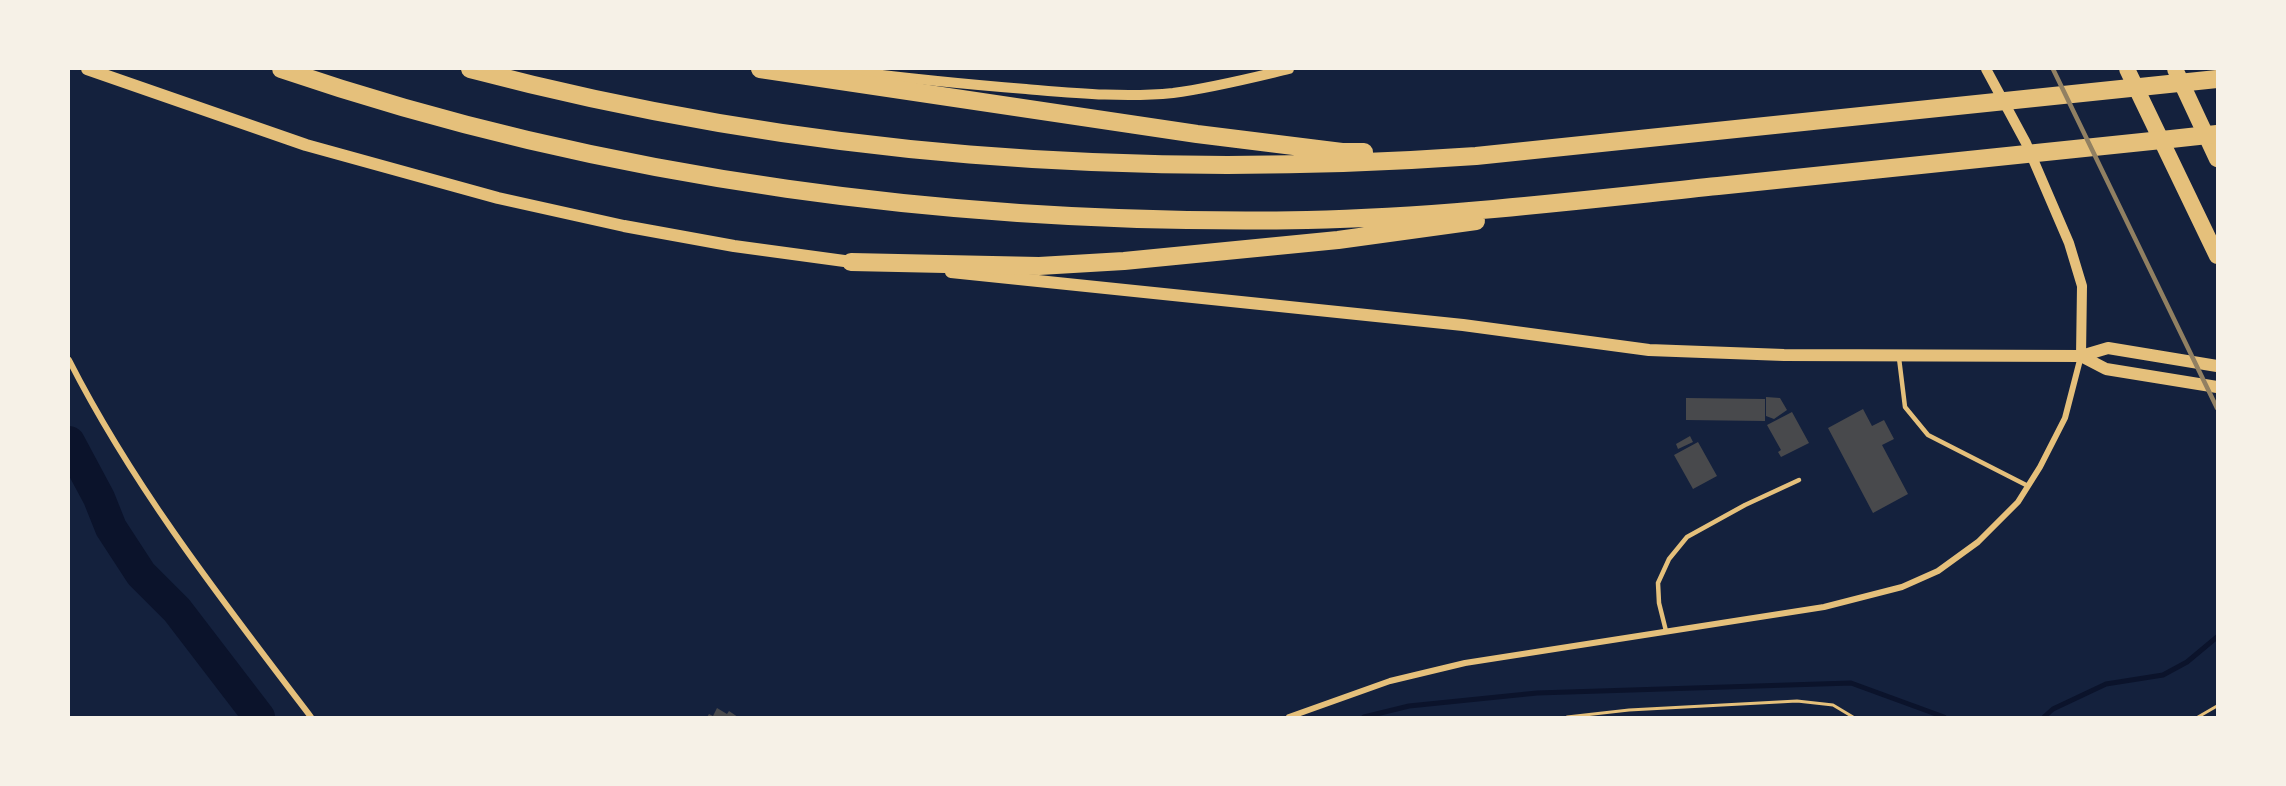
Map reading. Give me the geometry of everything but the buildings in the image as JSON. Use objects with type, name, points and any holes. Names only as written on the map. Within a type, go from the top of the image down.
[{"type":"highway","points":[[281,69],[361,95],[492,130],[673,170],[831,195],[998,212],[1119,219],[1310,220],[1397,216],[1615,197],[2217,134]]},
{"type":"highway","points":[[470,69],[562,92],[686,118],[809,138],[997,158],[1097,164],[1192,166],[1376,163],[1476,156],[2217,79]]},
{"type":"highway","points":[[760,69],[1197,134],[1342,152],[1476,156]]},
{"type":"highway","points":[[2127,69],[2217,256]]},
{"type":"highway","points":[[2175,69],[2217,159]]},
{"type":"highway","points":[[851,262],[1039,266],[1124,261],[1436,228],[1615,197]]},
{"type":"main road","points":[[87,69],[306,145],[498,198],[723,244],[851,262],[1463,325],[1649,350],[1784,355],[2082,356],[2108,348],[2217,366]]},
{"type":"main road","points":[[2082,356],[2106,369],[2217,387]]},
{"type":"street","points":[[831,69],[986,86],[1132,95],[1173,93],[1289,69]]},
{"type":"street","points":[[1289,717],[1390,681],[1466,663],[1824,607],[1860,599],[1902,587],[1938,571],[1978,542],[2018,502],[2028,486],[2065,418],[2082,356],[2082,286],[2069,243],[2031,154],[1986,69]]},
{"type":"street","points":[[69,360],[115,441],[177,535],[241,626],[311,717]]},
{"type":"lane","points":[[1899,355],[1905,407],[1928,435],[2028,486]]},
{"type":"lane","points":[[1666,631],[1659,603],[1658,583],[1669,559],[1687,537],[1745,504],[1799,480]]},
{"type":"path","points":[[1567,717],[1629,710],[1797,701],[1833,705],[1853,717]]},
{"type":"path","points":[[2198,717],[2217,706]]},
{"type":"waterway","points":[[69,442],[99,498],[111,528],[141,574],[177,610],[259,717]]},
{"type":"waterway","points":[[2044,717],[2053,709],[2106,684],[2163,675],[2187,662],[2217,637]]},
{"type":"waterway","points":[[1364,717],[1409,706],[1537,693],[1851,683],[1944,717]]},
{"type":"railway","points":[[2053,69],[2217,408]]}]
